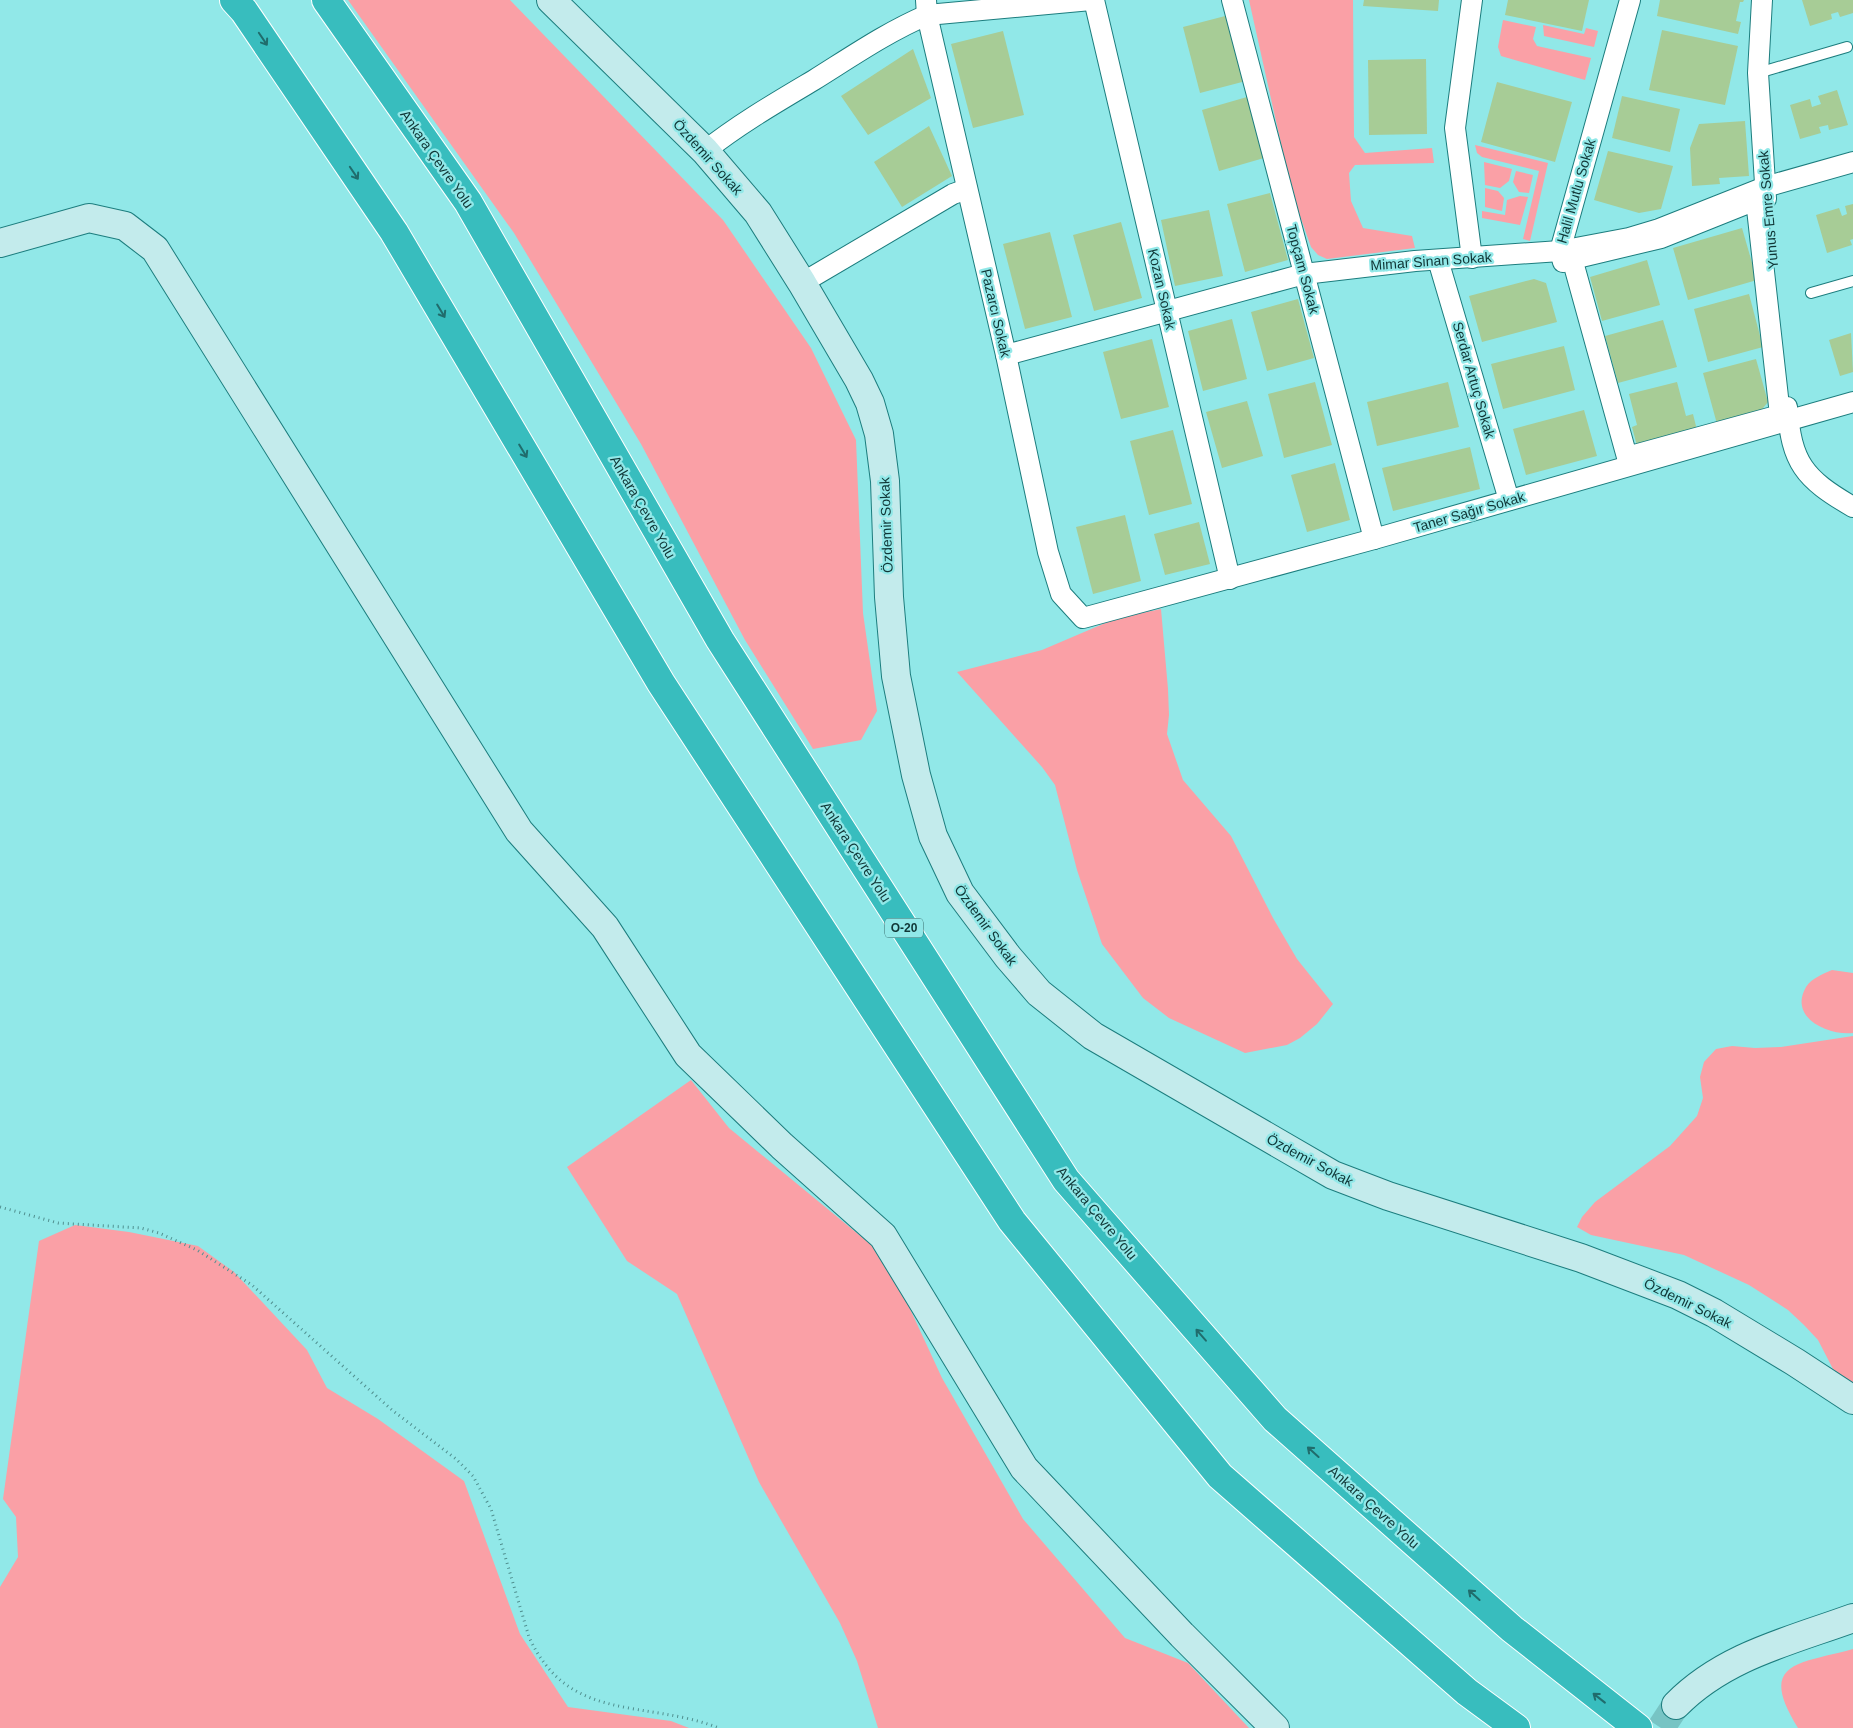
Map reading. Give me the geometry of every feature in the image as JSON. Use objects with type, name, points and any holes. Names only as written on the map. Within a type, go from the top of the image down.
[{"type":"highway","points":[[234,0],[244,11],[394,232],[661,684],[1012,1220],[1220,1476],[1467,1692],[1516,1728]]},
{"type":"highway","name":"Ankara Çevre Yolu","points":[[326,0],[468,202],[720,640],[1066,1180],[1275,1419],[1512,1628],[1638,1728]]},
{"type":"street","name":"Özdemir Sokak","points":[[551,0],[705,151],[758,213],[859,380],[870,404],[879,434],[885,482],[889,598],[896,676],[916,775],[933,836],[960,893],[1022,975],[1060,1010],[1100,1040],[1333,1174],[1388,1196],[1581,1258],[1678,1295],[1714,1313],[1853,1400]]},
{"type":"street","points":[[705,151],[729,132],[905,25],[927,8],[1092,0]]},
{"type":"street","name":"Kozan Sokak","points":[[1092,0],[1168,311],[1230,579]]},
{"type":"street","name":"Topçam Sokak","points":[[1232,0],[1374,538]]},
{"type":"street","points":[[1472,0],[1455,134],[1472,258]]},
{"type":"street","name":"Halil Mutlu Sokak","points":[[1620,469],[1560,250],[1630,0]]},
{"type":"street","name":"Yunus Emre Sokak","points":[[1762,0],[1758,72],[1761,193],[1790,441],[1804,469],[1828,491],[1853,506]]},
{"type":"street","name":"Pazarcı Sokak","points":[[927,8],[1056,583],[1067,602],[1083,618]]},
{"type":"street","name":"Mimar Sinan Sokak","points":[[1006,355],[1304,274],[1560,250],[1629,238],[1853,162]]},
{"type":"street","points":[[802,283],[953,194],[967,189]]},
{"type":"street","points":[[1761,193],[1780,415],[1627,457],[1573,262],[1578,258],[1661,238],[1761,193]]},
{"type":"street","points":[[0,243],[89,218],[125,226],[155,249],[519,832],[605,927],[688,1056],[782,1146],[883,1236],[1024,1468],[1182,1635],[1275,1728]]},
{"type":"street","name":"Serdar Artuç Sokak","points":[[1438,260],[1509,500]]},
{"type":"street","name":"Taner Sağır Sokak","points":[[1083,618],[1230,579],[1853,402]]},
{"type":"street","points":[[1676,1705],[1698,1684],[1738,1660],[1853,1618]]},
{"type":"lane","points":[[1758,72],[1847,47]]},
{"type":"lane","points":[[1811,293],[1853,281]]},
{"type":"path","points":[[0,1207],[58,1223],[140,1228],[160,1233],[197,1250],[252,1285],[392,1410],[456,1459],[473,1476],[491,1509],[529,1637],[535,1650],[552,1673],[574,1691],[601,1704],[679,1715],[719,1728]]},
{"type":"shaded area","points":[[348,0],[510,0],[723,220],[811,348],[856,440],[863,613],[877,711],[861,740],[813,749],[745,640],[641,444],[514,233]]},
{"type":"shaded area","points":[[1249,0],[1353,0],[1354,137],[1365,153],[1432,148],[1434,163],[1355,165],[1349,173],[1351,201],[1363,228],[1412,236],[1415,248],[1327,259],[1318,255],[1311,247],[1292,193]]},
{"type":"shaded area","points":[[1503,20],[1536,27],[1533,39],[1537,46],[1591,58],[1585,80],[1501,56],[1498,47]]},
{"type":"shaded area","points":[[1543,25],[1584,34],[1586,28],[1598,31],[1594,47],[1544,36]]},
{"type":"shaded area","points":[[1475,145],[1548,163],[1530,241],[1523,239],[1539,171],[1482,157],[1477,153]]},
{"type":"shaded area","points":[[1484,162],[1512,169],[1509,181],[1500,188],[1485,185]]},
{"type":"shaded area","points":[[1516,171],[1533,175],[1529,193],[1519,192],[1513,182]]},
{"type":"shaded area","points":[[1485,188],[1498,191],[1504,198],[1502,211],[1485,207]]},
{"type":"shaded area","points":[[1520,196],[1528,197],[1520,225],[1482,218],[1482,211],[1505,215],[1507,200]]},
{"type":"shaded area","points":[[1161,609],[1168,689],[1169,715],[1167,734],[1183,780],[1231,836],[1273,918],[1297,959],[1333,1004],[1317,1024],[1300,1038],[1287,1045],[1245,1053],[1169,1018],[1143,998],[1102,944],[1077,870],[1055,785],[1042,767],[957,672],[1042,650],[1117,618]]},
{"type":"shaded area","points":[[1832,970],[1853,973],[1853,1033],[1843,1033],[1823,1028],[1814,1023],[1802,1008],[1802,998],[1808,984]]},
{"type":"shaded area","points":[[1853,1036],[1853,1384],[1833,1369],[1818,1340],[1804,1325],[1788,1310],[1749,1285],[1684,1255],[1591,1235],[1577,1227],[1582,1217],[1595,1202],[1670,1146],[1697,1116],[1703,1098],[1700,1077],[1704,1062],[1716,1049],[1732,1046],[1755,1048],[1781,1047]]},
{"type":"shaded area","points":[[691,1080],[729,1128],[886,1257],[942,1378],[1023,1519],[1125,1638],[1188,1663],[1249,1728],[878,1728],[857,1661],[840,1623],[759,1482],[677,1294],[627,1261],[567,1167]]},
{"type":"shaded area","points":[[75,1225],[129,1232],[198,1246],[234,1272],[307,1350],[327,1388],[378,1419],[464,1481],[520,1634],[568,1707],[671,1721],[689,1728],[0,1728],[0,1587],[18,1557],[16,1517],[3,1499],[39,1241]]},
{"type":"shaded area","points":[[1853,1649],[1853,1728],[1798,1728],[1786,1706],[1781,1690],[1783,1678],[1790,1669],[1801,1663]]},
{"type":"building","points":[[1364,0],[1439,0],[1438,11],[1363,6]]},
{"type":"building","points":[[1508,0],[1589,0],[1582,31],[1505,15]]},
{"type":"building","points":[[1660,0],[1744,0],[1740,2],[1736,21],[1741,22],[1738,34],[1657,16]]},
{"type":"building","points":[[1802,0],[1853,0],[1853,13],[1840,17],[1838,12],[1831,14],[1832,19],[1810,26]]},
{"type":"building","points":[[1229,15],[1246,81],[1200,93],[1183,27]]},
{"type":"building","points":[[1662,30],[1738,46],[1725,105],[1649,90]]},
{"type":"building","points":[[1003,31],[1024,115],[973,128],[951,44]]},
{"type":"building","points":[[913,49],[931,98],[868,135],[841,96]]},
{"type":"building","points":[[1426,59],[1427,134],[1369,135],[1368,60]]},
{"type":"building","points":[[1497,82],[1572,102],[1555,162],[1481,142]]},
{"type":"building","points":[[1837,90],[1848,125],[1829,130],[1828,125],[1819,127],[1821,133],[1800,139],[1790,105],[1810,99],[1812,107],[1821,104],[1818,96]]},
{"type":"building","points":[[1622,96],[1680,109],[1670,152],[1612,138]]},
{"type":"building","points":[[1247,97],[1264,158],[1219,171],[1202,110]]},
{"type":"building","points":[[1745,121],[1749,176],[1719,178],[1720,184],[1692,186],[1690,148],[1699,124]]},
{"type":"building","points":[[929,126],[952,176],[902,207],[874,162]]},
{"type":"building","points":[[1608,151],[1673,166],[1661,209],[1639,213],[1594,200]]},
{"type":"building","points":[[1270,193],[1288,260],[1245,272],[1227,204]]},
{"type":"building","points":[[1853,204],[1853,239],[1850,240],[1852,245],[1827,253],[1816,215],[1839,208],[1842,216],[1847,214],[1845,206]]},
{"type":"building","points":[[1209,210],[1223,276],[1175,286],[1161,220]]},
{"type":"building","points":[[1121,222],[1142,298],[1094,311],[1073,235]]},
{"type":"building","points":[[1742,228],[1757,280],[1688,300],[1673,248]]},
{"type":"building","points":[[1050,232],[1072,317],[1025,329],[1003,244]]},
{"type":"building","points":[[1647,260],[1660,305],[1602,321],[1590,277]]},
{"type":"building","points":[[1534,279],[1546,283],[1557,322],[1482,342],[1469,296]]},
{"type":"building","points":[[1749,294],[1763,347],[1708,362],[1694,309]]},
{"type":"building","points":[[1298,299],[1314,358],[1267,371],[1251,312]]},
{"type":"building","points":[[1232,319],[1247,379],[1203,391],[1188,331]]},
{"type":"building","points":[[1663,320],[1677,367],[1618,383],[1605,336]]},
{"type":"building","points":[[1851,333],[1853,372],[1840,376],[1829,340]]},
{"type":"building","points":[[1152,339],[1169,407],[1121,419],[1103,352]]},
{"type":"building","points":[[1564,346],[1575,390],[1503,409],[1491,364]]},
{"type":"building","points":[[1756,359],[1768,402],[1759,413],[1717,424],[1703,373]]},
{"type":"building","points":[[1315,382],[1332,445],[1284,458],[1268,394]]},
{"type":"building","points":[[1448,382],[1459,427],[1377,446],[1367,402]]},
{"type":"building","points":[[1677,382],[1686,416],[1693,414],[1697,430],[1637,446],[1632,427],[1637,425],[1629,394]]},
{"type":"building","points":[[1247,401],[1263,456],[1222,468],[1206,412]]},
{"type":"building","points":[[1584,410],[1597,456],[1526,475],[1513,429]]},
{"type":"building","points":[[1173,430],[1192,504],[1149,515],[1130,441]]},
{"type":"building","points":[[1470,447],[1480,489],[1393,511],[1382,468]]},
{"type":"building","points":[[1335,463],[1350,520],[1307,532],[1291,475]]},
{"type":"building","points":[[1125,515],[1141,581],[1093,594],[1076,527]]},
{"type":"building","points":[[1199,522],[1210,564],[1165,575],[1154,534]]},
{"type":"tunnel","points":[[1661,1728],[1676,1705]]}]
